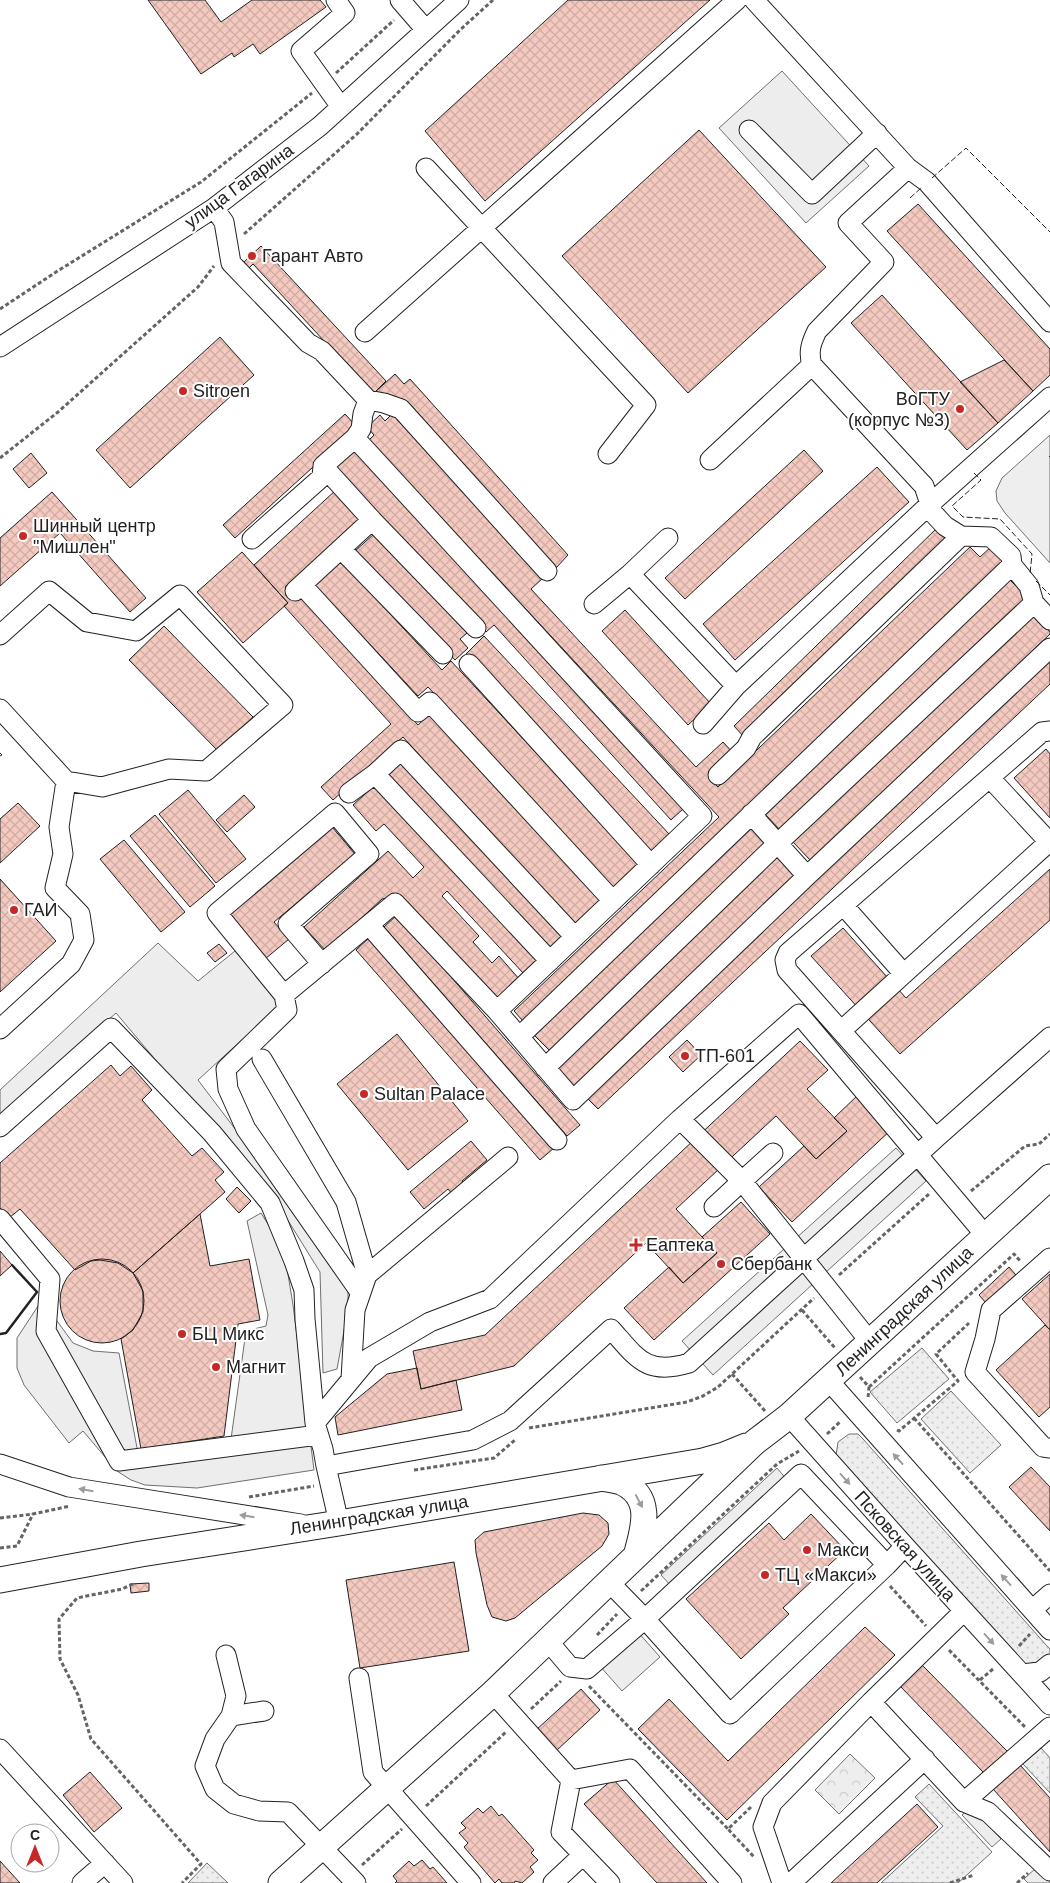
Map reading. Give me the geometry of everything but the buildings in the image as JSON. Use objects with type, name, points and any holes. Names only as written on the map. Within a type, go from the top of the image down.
[{"type":"main road","name":"Ленинградская улица","points":[[281,1883],[493,1693],[755,1442],[789,1416],[829,1381],[1050,1177]]},
{"type":"main road","name":"Ленинградская улица","points":[[0,1580],[141,1554],[703,1461],[724,1455],[755,1442]]},
{"type":"main road","points":[[600,1478],[621,1483],[633,1491],[640,1499],[645,1514],[636,1556]]},
{"type":"street","points":[[336,0],[345,13],[301,51],[340,107]]},
{"type":"street","name":"улица Гагарина","points":[[0,347],[214,208],[320,126],[459,0]]},
{"type":"street","points":[[366,332],[737,0]]},
{"type":"street","points":[[754,0],[908,168],[927,182],[1050,322]]},
{"type":"street","points":[[404,4],[426,30]]},
{"type":"street","points":[[749,130],[812,194],[877,133]]},
{"type":"street","points":[[426,168],[646,405],[608,454]]},
{"type":"street","points":[[908,168],[848,223],[884,262],[816,331],[811,342],[809,354],[812,364],[924,486],[934,514],[945,526],[962,536],[991,537],[1011,556],[1012,565],[1030,586],[1034,603],[1050,620]]},
{"type":"street","points":[[214,208],[224,222],[231,263],[308,343],[322,351],[368,400],[401,409],[547,571]]},
{"type":"street","points":[[710,460],[812,364]]},
{"type":"street","points":[[703,724],[736,686],[930,504],[1050,396]]},
{"type":"street","points":[[252,539],[322,477],[324,466],[355,438],[361,429],[363,414],[368,400]]},
{"type":"street","points":[[355,438],[702,816],[497,1011]]},
{"type":"street","points":[[324,466],[372,520],[476,628]]},
{"type":"street","points":[[372,520],[298,588],[418,712],[430,702],[612,901]]},
{"type":"street","points":[[718,775],[746,748],[752,737],[962,536]]},
{"type":"street","points":[[594,604],[630,574],[668,538]]},
{"type":"street","points":[[341,548],[443,654]]},
{"type":"street","points":[[519,1037],[1012,565]]},
{"type":"street","points":[[630,574],[736,686]]},
{"type":"street","points":[[0,635],[48,591],[87,622],[136,630],[180,595],[283,705],[206,771],[169,769],[102,787],[66,781],[0,709]]},
{"type":"street","points":[[545,1068],[777,844],[1034,603]]},
{"type":"street","points":[[284,995],[395,903],[497,1011],[572,1100],[1050,648]]},
{"type":"street","points":[[469,664],[651,865]]},
{"type":"street","points":[[936,1138],[787,970],[785,960],[788,953],[1042,732],[1050,731]]},
{"type":"street","points":[[349,793],[375,774],[402,750],[575,937]]},
{"type":"street","points":[[375,774],[550,961]]},
{"type":"street","points":[[842,1030],[1049,842],[990,778]]},
{"type":"street","points":[[0,1029],[71,964],[84,940],[80,914],[55,888],[63,854],[59,828],[66,781]]},
{"type":"street","points":[[322,964],[288,924],[369,854],[335,812],[217,914],[284,995],[287,1010],[226,1069],[228,1089],[246,1129],[364,1283]]},
{"type":"street","points":[[751,814],[807,876]]},
{"type":"street","points":[[843,905],[904,974]]},
{"type":"street","points":[[369,925],[557,1140]]},
{"type":"street","points":[[0,1219],[50,1279],[46,1331],[119,1461],[317,1429],[369,1358],[430,1322],[490,1299],[680,1119],[798,1014],[986,1236]]},
{"type":"street","points":[[0,1127],[111,1028],[212,1133],[270,1203],[304,1290],[305,1319],[317,1429],[339,1522]]},
{"type":"street","points":[[326,1466],[473,1440],[510,1421],[611,1329],[641,1361],[664,1368],[689,1363],[802,1258],[1050,1036]]},
{"type":"street","points":[[262,1059],[346,1202],[364,1283]]},
{"type":"street","points":[[680,1119],[742,1182],[871,1342]]},
{"type":"street","points":[[714,1207],[773,1153]]},
{"type":"street","points":[[352,1379],[355,1310],[364,1283],[508,1157]]},
{"type":"street","points":[[1050,1258],[991,1310],[975,1372],[1043,1447],[1050,1448]]},
{"type":"street","points":[[829,1381],[1032,1610],[1042,1630]]},
{"type":"street","name":"Псковская улица","points":[[789,1416],[1050,1705]]},
{"type":"street","points":[[548,1641],[570,1667],[587,1669],[645,1619],[822,1454]]},
{"type":"street","points":[[0,1464],[69,1488],[312,1526]]},
{"type":"street","points":[[797,1478],[882,1569]]},
{"type":"street","points":[[609,1582],[645,1619],[730,1714],[905,1546]]},
{"type":"street","points":[[1032,1610],[1050,1594]]},
{"type":"street","points":[[782,1883],[763,1827],[772,1803],[964,1611]]},
{"type":"street","points":[[226,1655],[236,1696],[231,1716],[215,1739],[205,1766],[215,1788],[234,1804],[259,1811],[288,1812],[356,1883]]},
{"type":"street","points":[[1022,1674],[1040,1672],[1050,1664]]},
{"type":"street","points":[[359,1678],[373,1772],[388,1786],[471,1883]]},
{"type":"street","points":[[493,1693],[571,1780]]},
{"type":"street","points":[[871,1702],[964,1802],[988,1812],[1050,1871]]},
{"type":"street","points":[[231,1716],[264,1712]]},
{"type":"street","points":[[964,1802],[1043,1733]]},
{"type":"street","points":[[0,1749],[123,1883]]},
{"type":"street","points":[[791,1883],[925,1759]]},
{"type":"street","points":[[571,1780],[630,1769],[732,1883]]},
{"type":"street","points":[[571,1780],[562,1832],[610,1883]]},
{"type":"street","points":[[553,1883],[583,1855]]},
{"type":"street","points":[[82,1883],[104,1863]]},
{"type":"path","points":[[0,458],[58,412],[198,287],[229,248],[357,134],[461,29],[493,0]]},
{"type":"path","points":[[0,309],[201,182],[324,84],[404,4]]},
{"type":"path","points":[[869,1387],[1014,1254],[1027,1269]]},
{"type":"path","points":[[893,1425],[899,1431],[958,1381],[936,1354],[971,1321]]},
{"type":"path","points":[[868,1398],[874,1405]]},
{"type":"path","points":[[914,1418],[1050,1571]]},
{"type":"path","points":[[777,1464],[797,1478]]},
{"type":"path","points":[[0,1548],[17,1546],[33,1514]]},
{"type":"path","points":[[882,1569],[936,1638],[980,1680],[1043,1733]]},
{"type":"path","points":[[134,1584],[122,1589],[77,1598],[59,1620],[60,1659],[78,1694],[90,1739],[201,1864],[182,1883]]},
{"type":"path","points":[[1017,1647],[1042,1630]]},
{"type":"path","points":[[980,1680],[996,1666]]},
{"type":"path","points":[[570,1667],[728,1829]]},
{"type":"path","points":[[950,1883],[974,1875]]},
{"type":"green space","points":[[1050,435],[1050,563],[1005,513],[997,501],[996,491],[1002,478]]},
{"type":"green space","points":[[922,1348],[949,1379],[897,1423],[870,1392]]},
{"type":"green space","points":[[951,1391],[1001,1445],[970,1473],[921,1419]]},
{"type":"green space","points":[[849,1434],[858,1434],[863,1439],[1050,1649],[1050,1661],[1030,1671],[836,1456],[838,1442]]},
{"type":"green space","points":[[1041,1748],[1050,1758],[1050,1793],[1023,1764]]},
{"type":"green space","points":[[850,1754],[875,1778],[839,1814],[815,1790]]},
{"type":"green space","points":[[929,1784],[992,1852],[958,1883],[881,1883],[943,1826],[915,1797]]},
{"type":"green space","points":[[207,1863],[228,1883],[188,1883]]},
{"type":"shaded area","points":[[782,71],[869,166],[806,223],[719,128]]},
{"type":"shaded area","points":[[158,943],[198,981],[235,951],[281,1004],[198,1080],[348,1278],[348,1309],[337,1369],[323,1373],[320,1272],[279,1206],[116,1013],[0,1116],[0,1090]]},
{"type":"shaded area","points":[[896,1148],[926,1181],[713,1375],[682,1341]]},
{"type":"shaded area","points":[[261,1213],[284,1250],[314,1470],[197,1488],[145,1485],[131,1480],[117,1471],[83,1431],[69,1443],[24,1385],[17,1368],[17,1338],[42,1300],[73,1343],[93,1351],[119,1353],[138,1453],[231,1439],[246,1331],[266,1326],[268,1315],[247,1221]]},
{"type":"shaded area","points":[[777,1468],[788,1481],[673,1588],[661,1575]]},
{"type":"shaded area","points":[[637,1631],[660,1657],[622,1691],[599,1665]]},
{"type":"shaded area","points":[[971,1807],[1001,1839],[992,1847],[962,1815]]},
{"type":"shaded area","points":[[1038,1866],[1050,1878],[1050,1883],[1028,1883],[1024,1879]]},
{"type":"fence","points":[[932,178],[966,148],[1050,232]]},
{"type":"fence","points":[[910,198],[922,187]]},
{"type":"fence","points":[[974,473],[981,480],[952,506],[963,517],[1000,519],[1032,554],[1030,574]]},
{"type":"fence","points":[[1036,581],[1050,595]]},
{"type":"fence","points":[[0,753],[2,755],[0,756]]},
{"type":"wall","points":[[0,1334],[6,1333],[37,1292],[12,1265]]},
{"type":"place","name":"Гарант Авто","points":[[252,256]]},
{"type":"place","name":"Sitroen","points":[[183,391]]},
{"type":"place","name":"ВоГТУ (корпус №3)","points":[[960,409]]},
{"type":"place","name":"Шинный центр \"Мишлен\"","points":[[23,536]]},
{"type":"place","name":"ГАИ","points":[[14,910]]},
{"type":"place","name":"ТП-601","points":[[685,1056]]},
{"type":"place","name":"Sultan Palace","points":[[364,1094]]},
{"type":"place","name":"Еаптека","points":[[636,1245]]},
{"type":"place","name":"Сбербанк","points":[[721,1264]]},
{"type":"place","name":"БЦ Микс","points":[[182,1334]]},
{"type":"place","name":"Магнит","points":[[216,1367]]},
{"type":"place","name":"Макси","points":[[807,1550]]},
{"type":"place","name":"ТЦ «Макси»","points":[[765,1575]]}]
